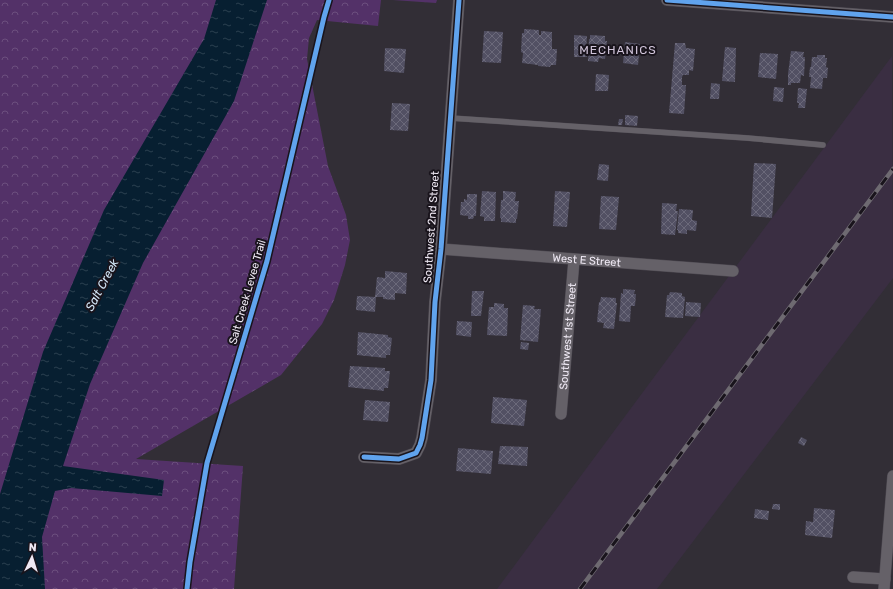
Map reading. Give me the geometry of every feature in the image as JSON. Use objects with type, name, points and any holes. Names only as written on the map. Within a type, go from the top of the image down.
[{"type":"street","name":"Southwest 2nd Street","points":[[364,456],[399,459],[416,453],[422,438],[428,401],[459,0]]},
{"type":"street","points":[[667,0],[893,17]]},
{"type":"street","name":"West E Street","points":[[440,249],[733,271]]},
{"type":"street","name":"Southwest 1st Street","points":[[561,414],[574,260]]},
{"type":"street","points":[[853,577],[885,584],[890,558],[893,476]]},
{"type":"lane","points":[[449,118],[720,136],[823,145]]},
{"type":"shaded area","points":[[892,56],[893,278],[657,589],[497,589]]},
{"type":"green space","points":[[0,0],[381,0],[378,26],[317,20],[309,38],[307,59],[328,166],[346,215],[350,240],[345,265],[334,300],[322,324],[281,375],[136,459],[243,466],[234,589],[0,589]]},
{"type":"green space","points":[[393,0],[437,0],[436,3]]},
{"type":"water","name":"Salt Creek","points":[[216,0],[267,0],[234,101],[143,263],[90,384],[63,466],[164,480],[162,496],[71,488],[55,491],[42,537],[45,589],[0,589],[0,494],[43,352],[104,210],[204,39]]},
{"type":"building","points":[[524,29],[539,30],[539,35],[541,35],[541,31],[552,32],[552,49],[557,49],[556,65],[551,65],[550,67],[522,63],[522,33],[524,33]]},
{"type":"building","points":[[484,31],[503,32],[501,63],[482,62]]},
{"type":"building","points":[[574,35],[587,36],[587,57],[574,57]]},
{"type":"building","points":[[590,35],[605,36],[605,41],[607,41],[605,59],[599,58],[598,62],[588,61]]},
{"type":"building","points":[[625,42],[640,44],[638,65],[623,63]]},
{"type":"building","points":[[675,43],[685,43],[686,48],[695,49],[693,71],[689,70],[689,75],[683,75],[682,77],[682,85],[686,85],[684,114],[669,113]]},
{"type":"building","points":[[725,47],[736,48],[735,82],[722,81]]},
{"type":"building","points":[[385,48],[406,49],[404,73],[384,71]]},
{"type":"building","points":[[791,51],[804,52],[804,76],[801,75],[800,83],[791,83],[791,85],[788,85],[788,74]]},
{"type":"building","points":[[760,53],[778,54],[776,79],[758,77]]},
{"type":"building","points":[[817,55],[825,55],[825,58],[827,58],[827,78],[823,78],[822,89],[810,88],[811,77],[809,77],[812,57],[817,57]]},
{"type":"building","points":[[596,74],[609,75],[608,91],[595,91]]},
{"type":"building","points":[[711,83],[720,84],[719,99],[710,99]]},
{"type":"building","points":[[774,87],[784,88],[783,102],[773,101]]},
{"type":"building","points":[[798,88],[807,89],[805,108],[798,108]]},
{"type":"building","points":[[392,103],[410,104],[408,131],[390,130]]},
{"type":"building","points":[[625,115],[638,116],[637,126],[625,125]]},
{"type":"building","points":[[619,119],[623,119],[622,125],[618,125]]},
{"type":"building","points":[[754,163],[776,164],[772,218],[751,216]]},
{"type":"building","points":[[599,164],[609,165],[608,181],[597,180]]},
{"type":"building","points":[[482,191],[496,192],[495,221],[484,221],[484,217],[480,216]]},
{"type":"building","points":[[503,191],[516,192],[515,201],[519,201],[516,223],[501,222],[501,200],[503,200]]},
{"type":"building","points":[[555,191],[570,192],[567,227],[553,226]]},
{"type":"building","points":[[467,194],[477,194],[476,216],[474,216],[473,219],[468,219],[468,216],[460,215],[461,202],[464,202],[464,199],[467,200]]},
{"type":"building","points":[[601,196],[619,197],[616,230],[599,229]]},
{"type":"building","points":[[662,203],[677,204],[676,211],[678,211],[675,235],[661,234]]},
{"type":"building","points":[[679,209],[693,210],[692,220],[697,221],[696,231],[687,230],[687,234],[678,233]]},
{"type":"building","points":[[385,271],[407,273],[406,294],[395,293],[395,300],[375,297],[377,277],[385,278]]},
{"type":"building","points":[[623,289],[635,290],[634,294],[636,294],[635,306],[631,306],[630,322],[619,321],[621,293],[623,294]]},
{"type":"building","points":[[472,291],[484,291],[481,316],[471,316]]},
{"type":"building","points":[[670,292],[682,293],[682,296],[685,297],[683,318],[665,317],[667,295],[669,295]]},
{"type":"building","points":[[357,296],[376,297],[375,312],[356,310]]},
{"type":"building","points":[[601,297],[616,298],[617,303],[614,329],[603,328],[604,323],[597,322]]},
{"type":"building","points":[[686,302],[701,303],[700,317],[685,316]]},
{"type":"building","points":[[494,303],[504,304],[504,308],[508,308],[507,336],[487,335],[489,307],[494,307]]},
{"type":"building","points":[[523,305],[535,306],[534,309],[541,309],[538,342],[520,340]]},
{"type":"building","points":[[457,321],[472,322],[471,337],[456,335]]},
{"type":"building","points":[[358,332],[388,335],[388,337],[392,338],[390,355],[386,355],[386,358],[357,355]]},
{"type":"building","points":[[521,342],[529,343],[528,350],[520,349]]},
{"type":"building","points":[[350,366],[385,368],[385,371],[390,371],[388,388],[384,388],[384,391],[348,387]]},
{"type":"building","points":[[493,397],[527,400],[524,426],[491,423]]},
{"type":"building","points":[[365,400],[390,402],[388,422],[363,420]]},
{"type":"building","points":[[801,437],[807,440],[804,446],[798,443]]},
{"type":"building","points":[[500,446],[528,447],[527,466],[498,464]]},
{"type":"building","points":[[458,448],[493,451],[491,474],[456,471]]},
{"type":"building","points":[[773,504],[780,504],[780,510],[772,509]]},
{"type":"building","points":[[814,508],[835,510],[832,538],[805,535],[806,521],[813,522]]},
{"type":"building","points":[[755,509],[769,511],[768,520],[754,518]]},
{"type":"railway","points":[[580,589],[893,169]]},
{"type":"cycle path","name":"Salt Creek Levee Trail","points":[[187,589],[190,562],[207,463],[267,261],[329,0]]},
{"type":"cycle path","points":[[364,457],[399,459],[416,453],[422,438],[431,380],[435,302],[441,249],[459,0]]},
{"type":"cycle path","points":[[667,0],[893,17]]},
{"type":"district","name":"MECHANICS","points":[[618,50]]}]
